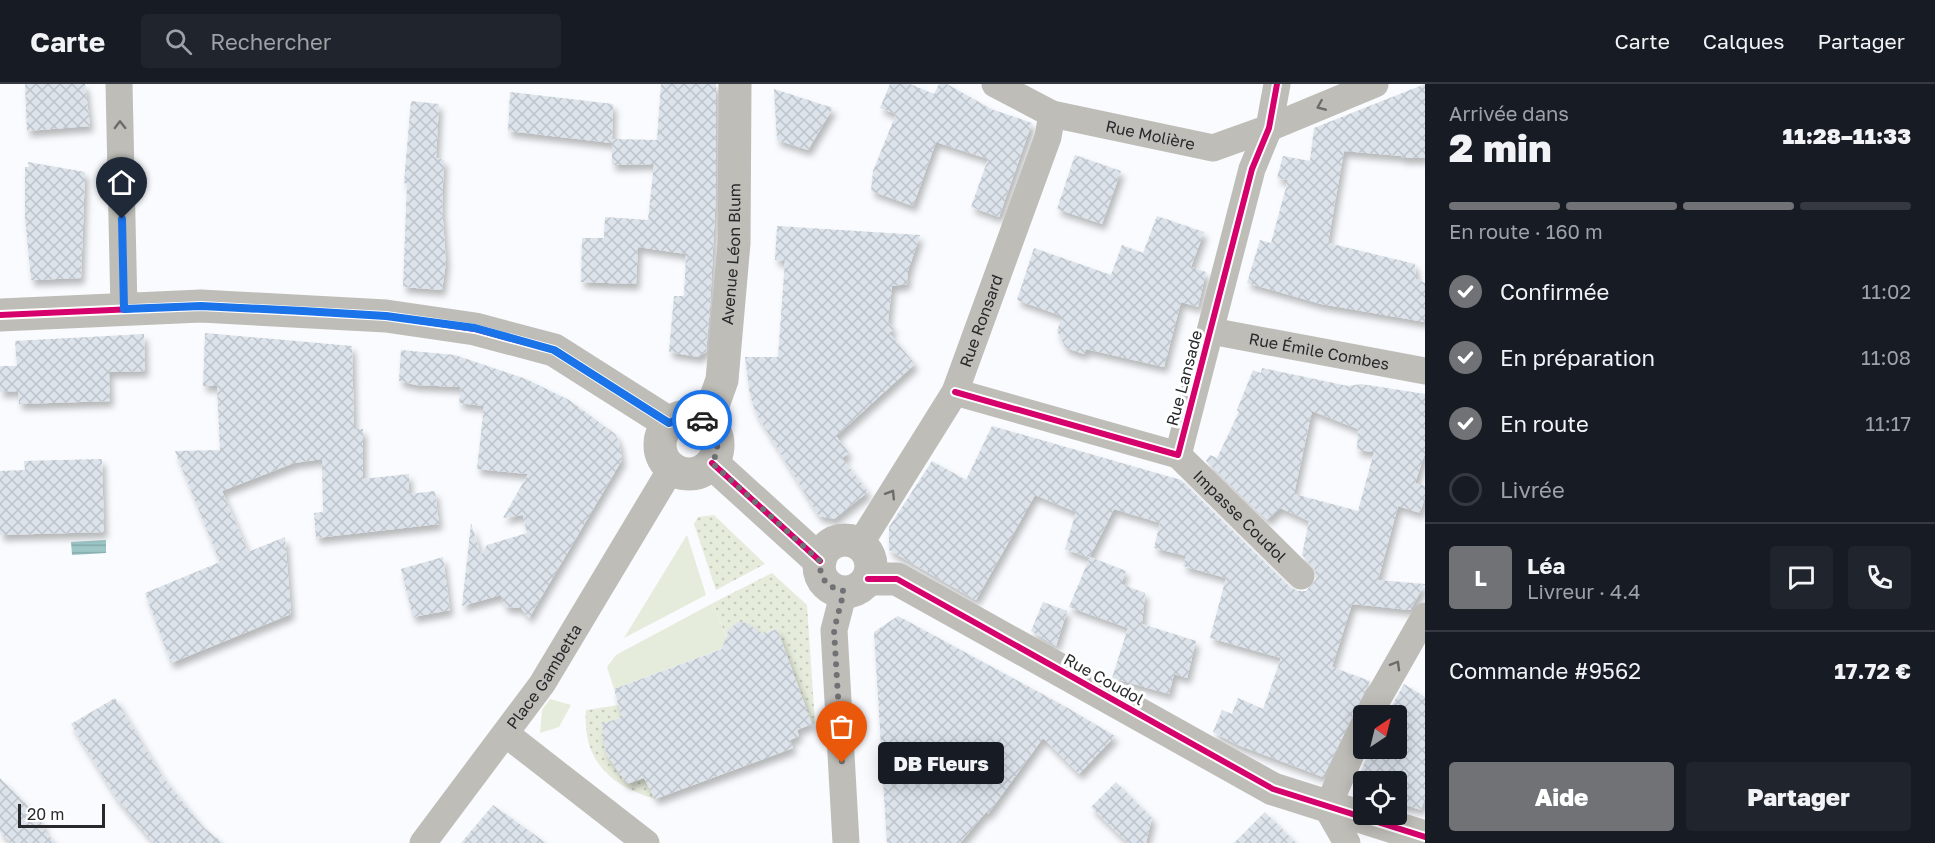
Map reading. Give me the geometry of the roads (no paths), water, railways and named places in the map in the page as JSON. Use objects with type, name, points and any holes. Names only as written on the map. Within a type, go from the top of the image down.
[{"type":"street","points":[[119,84],[124,309]]},
{"type":"street","name":"Avenue Léon Blum","points":[[707,422],[722,380],[732,266],[736,172],[735,84]]},
{"type":"street","name":"Rue Molière","points":[[995,84],[1052,114],[1213,148],[1269,128],[1375,84]]},
{"type":"street","name":"Rue Lansade","points":[[1178,455],[1252,169],[1269,128],[1277,84]]},
{"type":"street","name":"Rue Ronsard","points":[[860,544],[955,392],[1048,137],[1052,114]]},
{"type":"street","points":[[0,315],[201,306],[386,316],[475,328],[554,350],[669,423]]},
{"type":"street","name":"Rue Émile Combes","points":[[1211,331],[1425,371]]},
{"type":"street","points":[[955,392],[1178,455]]},
{"type":"street","points":[[688,416],[707,422],[717,437],[718,446],[712,463],[705,470],[688,475],[671,469],[661,455],[660,446],[660,438],[669,423],[688,416]]},
{"type":"street","name":"Impasse Coudol","points":[[1178,455],[1300,576]]},
{"type":"street","points":[[712,463],[820,561]]},
{"type":"street","name":"Place Gambetta","points":[[646,843],[506,734],[542,684],[671,469]]},
{"type":"street","points":[[846,843],[834,630],[856,585],[872,563],[866,549],[860,544],[852,540],[835,541],[828,546],[820,561],[821,575],[825,582],[856,585]]},
{"type":"street","name":"Rue Coudol","points":[[856,585],[897,579],[1273,789],[1327,808],[1425,837]]},
{"type":"street","points":[[1374,705],[1425,616]]},
{"type":"street","points":[[423,843],[506,734]]},
{"type":"street","points":[[1347,843],[1327,808],[1353,750]]},
{"type":"water","points":[[106,540],[106,553],[72,555],[71,542]]},
{"type":"place","name":"DB Fleurs","points":[[842,763]]}]
